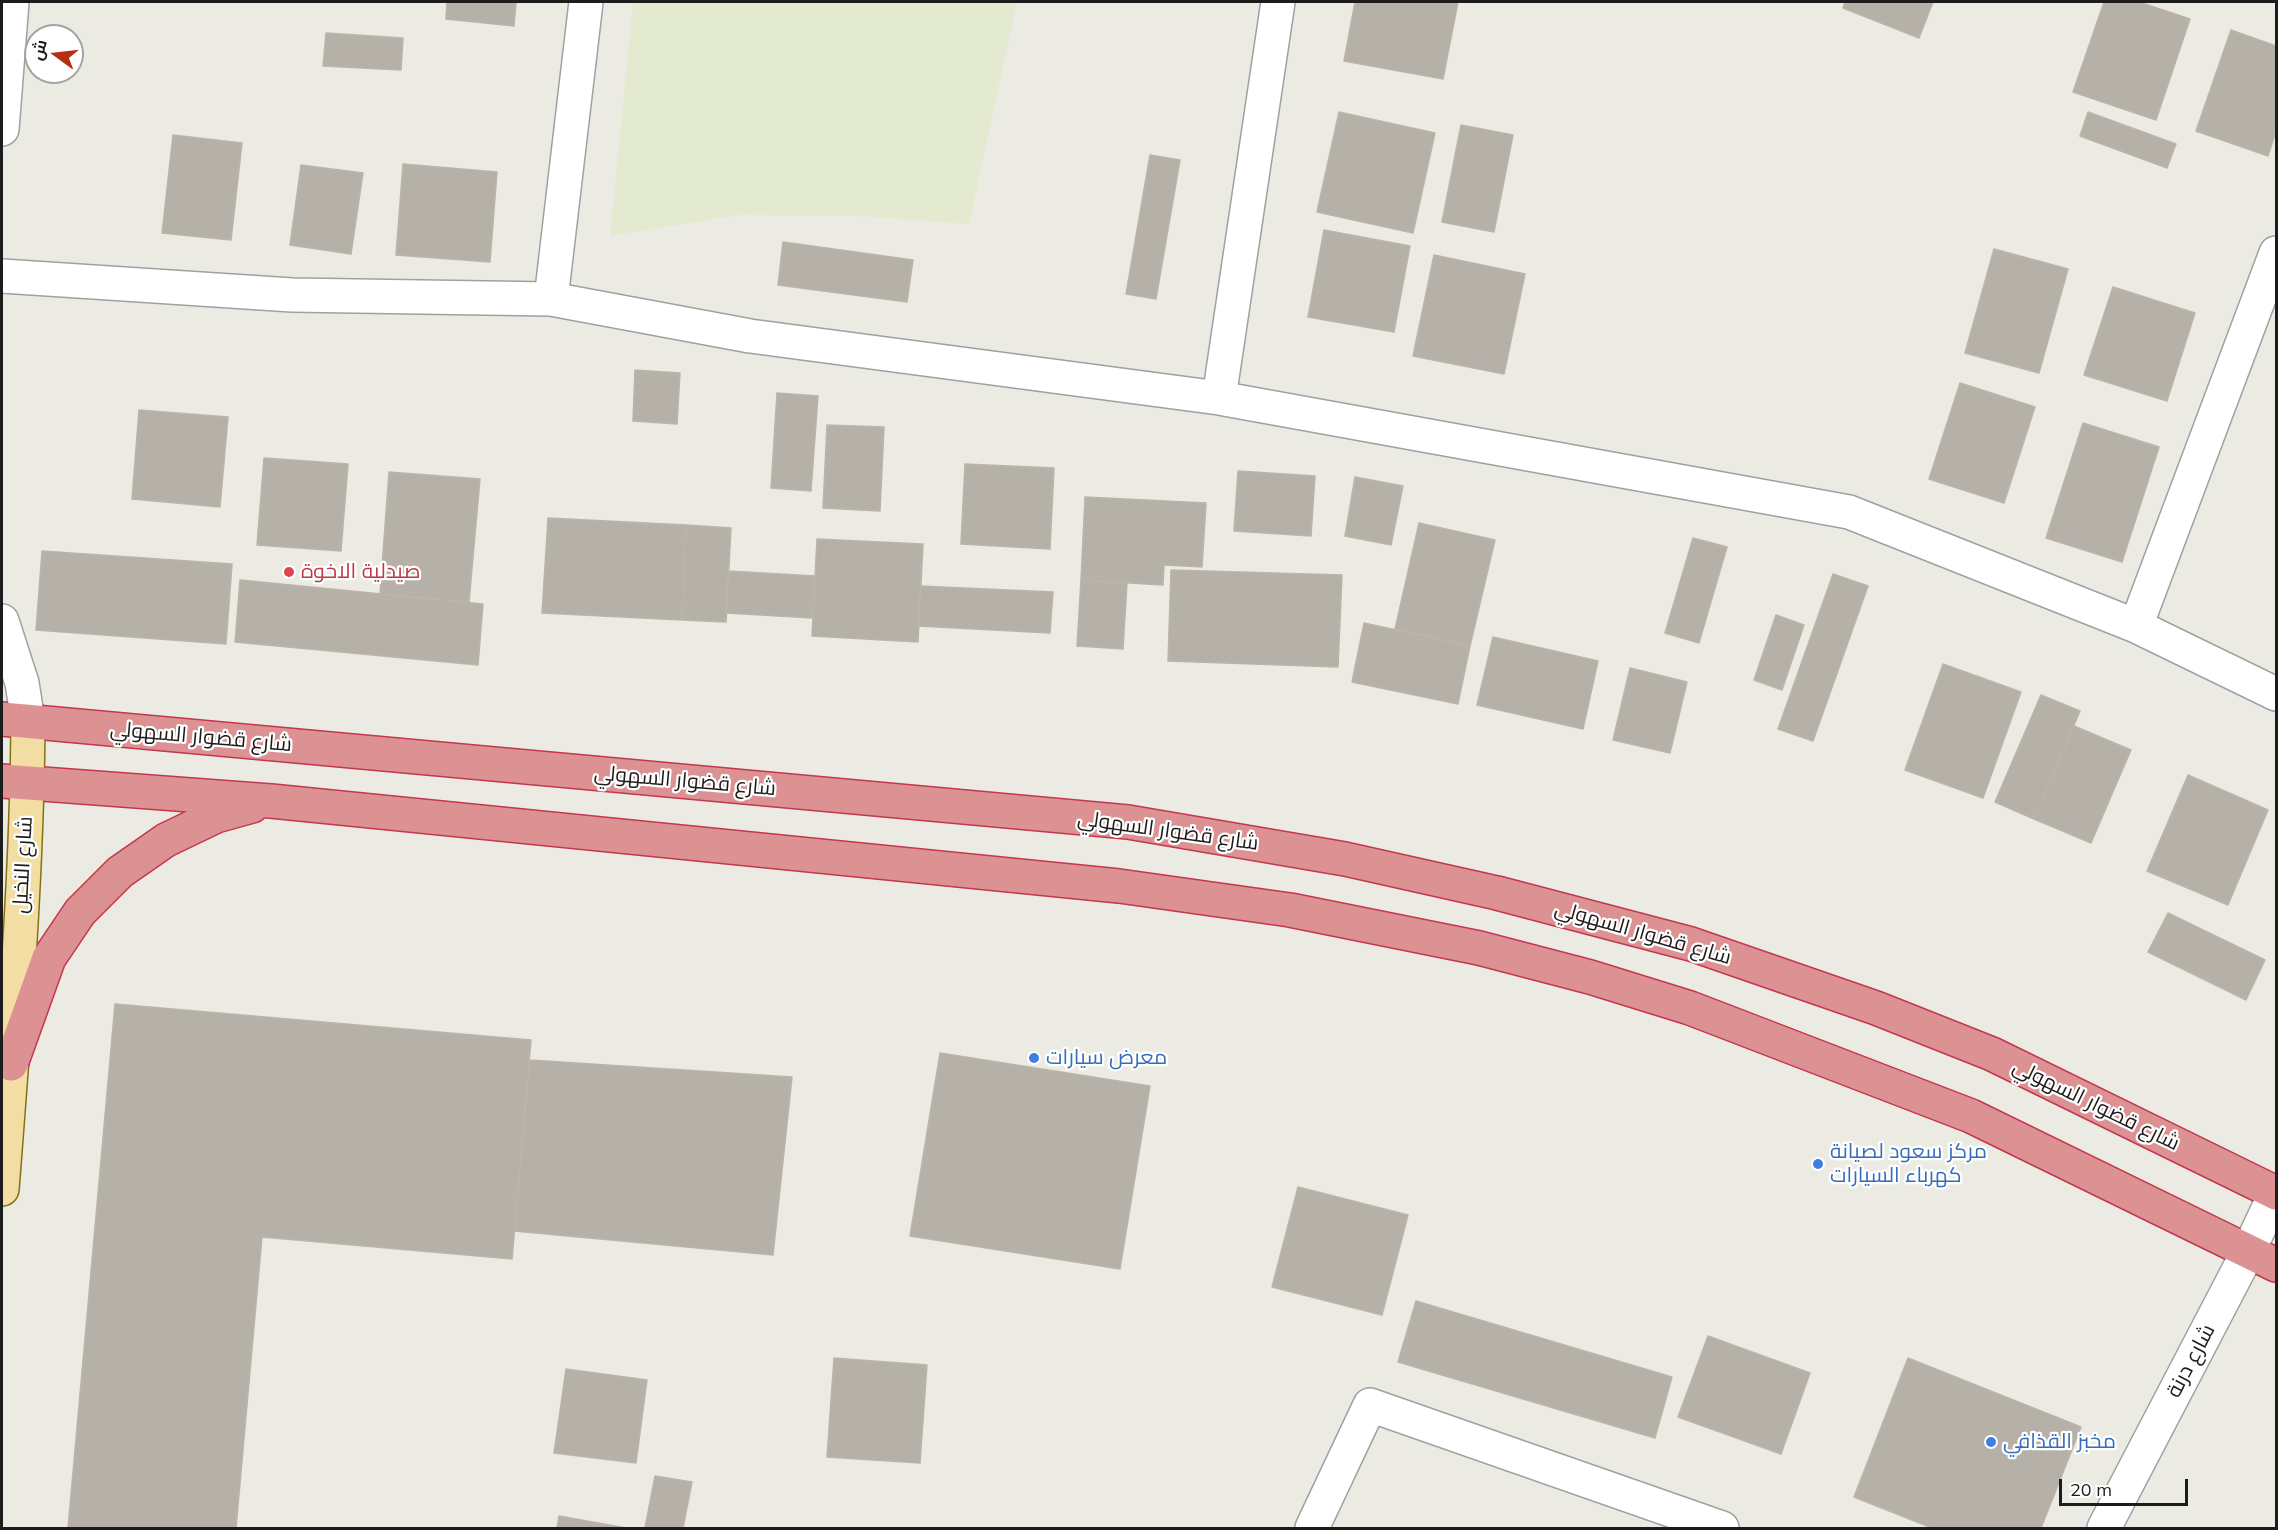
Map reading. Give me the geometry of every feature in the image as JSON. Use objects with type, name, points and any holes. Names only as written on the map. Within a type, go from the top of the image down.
[{"type":"highway","name":"شارع قضوار السهولي","points":[[15,720],[1128,822],[1356,862],[1497,893],[1691,944],[1876,1008],[1992,1054],[2276,1192]]},
{"type":"highway","points":[[15,782],[271,801],[1119,886],[1290,910],[1479,948],[1590,977],[1690,1008],[1971,1116],[2263,1258]]},
{"type":"highway","points":[[11,1064],[48,958],[80,912],[120,872],[166,840],[216,816],[271,801]]},
{"type":"main road","name":"شارع النخيل","points":[[2,1189],[11,1064],[15,720]]},
{"type":"street","points":[[2,129],[12,2]]},
{"type":"street","points":[[550,299],[586,2]]},
{"type":"street","points":[[1219,398],[1278,2]]},
{"type":"street","points":[[2136,626],[2277,253]]},
{"type":"street","points":[[2,276],[292,295],[550,299],[750,336],[1219,398],[1849,512],[2136,626],[2277,694]]},
{"type":"street","points":[[2,621],[12,646],[22,683],[15,720]]},
{"type":"street","name":"شارع درنة","points":[[2104,1528],[2263,1258],[2276,1192]]},
{"type":"street","points":[[1312,1528],[1370,1405],[1722,1528]]},
{"type":"green space","points":[[633,2],[1017,2],[969,224],[857,216],[738,215],[610,236]]},
{"type":"building","points":[[447,2],[516,2],[514,26],[446,19]]},
{"type":"building","points":[[1355,2],[1458,2],[1443,79],[1344,61]]},
{"type":"building","points":[[1845,2],[1933,2],[1919,38],[1843,8]]},
{"type":"building","points":[[2104,2],[2139,2],[2190,19],[2156,120],[2073,92]]},
{"type":"building","points":[[2231,30],[2276,46],[2276,131],[2268,156],[2196,131]]},
{"type":"building","points":[[326,33],[403,38],[401,70],[323,66]]},
{"type":"building","points":[[1339,112],[1435,133],[1413,233],[1317,212]]},
{"type":"building","points":[[2088,112],[2176,144],[2167,168],[2080,136]]},
{"type":"building","points":[[1461,125],[1513,135],[1494,232],[1442,222]]},
{"type":"building","points":[[173,135],[242,143],[231,240],[162,233]]},
{"type":"building","points":[[1150,155],[1180,160],[1156,299],[1126,294]]},
{"type":"building","points":[[403,164],[497,172],[490,262],[396,255]]},
{"type":"building","points":[[301,165],[363,173],[351,254],[290,245]]},
{"type":"building","points":[[1324,230],[1410,246],[1394,332],[1308,317]]},
{"type":"building","points":[[783,242],[913,260],[907,302],[778,285]]},
{"type":"building","points":[[1994,249],[2068,269],[2039,373],[1965,353]]},
{"type":"building","points":[[1434,255],[1525,274],[1504,374],[1413,356]]},
{"type":"building","points":[[2113,287],[2195,313],[2167,401],[2084,375]]},
{"type":"building","points":[[635,370],[680,373],[677,424],[633,421]]},
{"type":"building","points":[[1960,383],[2035,407],[2004,503],[1929,479]]},
{"type":"building","points":[[777,393],[818,396],[811,491],[771,488]]},
{"type":"building","points":[[139,410],[228,417],[220,507],[132,499]]},
{"type":"building","points":[[2083,423],[2159,447],[2122,562],[2046,538]]},
{"type":"building","points":[[827,425],[884,427],[880,511],[823,508]]},
{"type":"building","points":[[264,458],[348,464],[341,551],[257,545]]},
{"type":"building","points":[[965,464],[1054,468],[1050,549],[961,544]]},
{"type":"building","points":[[1238,471],[1315,476],[1311,536],[1234,531]]},
{"type":"building","points":[[389,472],[480,479],[469,602],[380,594]]},
{"type":"building","points":[[1355,477],[1403,486],[1391,545],[1345,536]]},
{"type":"building","points":[[1085,497],[1206,503],[1202,567],[1164,565],[1163,585],[1081,580]]},
{"type":"building","points":[[548,518],[686,525],[682,620],[542,613]]},
{"type":"building","points":[[1419,523],[1495,540],[1470,646],[1395,629]]},
{"type":"building","points":[[686,525],[731,528],[726,622],[682,620]]},
{"type":"building","points":[[1693,538],[1727,547],[1699,643],[1665,633]]},
{"type":"building","points":[[817,539],[923,544],[918,642],[812,636]]},
{"type":"building","points":[[42,551],[232,564],[226,644],[36,630]]},
{"type":"building","points":[[1171,570],[1342,575],[1338,667],[1168,661]]},
{"type":"building","points":[[728,571],[815,576],[813,618],[726,613]]},
{"type":"building","points":[[1833,574],[1868,586],[1813,741],[1778,729]]},
{"type":"building","points":[[240,580],[483,604],[478,665],[235,642]]},
{"type":"building","points":[[1081,580],[1127,583],[1123,649],[1077,646]]},
{"type":"building","points":[[920,586],[1053,592],[1050,633],[918,626]]},
{"type":"building","points":[[1776,615],[1804,625],[1782,690],[1754,680]]},
{"type":"building","points":[[1364,623],[1470,646],[1458,704],[1352,682]]},
{"type":"building","points":[[1493,637],[1598,661],[1583,729],[1477,705]]},
{"type":"building","points":[[1943,664],[2021,692],[1983,798],[1905,770]]},
{"type":"building","points":[[1630,668],[1687,682],[1670,753],[1613,740]]},
{"type":"building","points":[[2041,695],[2080,711],[2034,819],[1995,802]]},
{"type":"building","points":[[2074,726],[2131,750],[2091,843],[2034,819]]},
{"type":"building","points":[[2188,775],[2268,810],[2228,905],[2147,871]]},
{"type":"building","points":[[2168,913],[2265,960],[2246,1000],[2148,952]]},
{"type":"building","points":[[115,1004],[531,1040],[512,1259],[262,1237],[236,1528],[68,1528]]},
{"type":"building","points":[[940,1053],[1150,1086],[1120,1269],[910,1236]]},
{"type":"building","points":[[530,1060],[792,1077],[773,1255],[514,1231]]},
{"type":"building","points":[[1298,1187],[1408,1215],[1382,1315],[1272,1287]]},
{"type":"building","points":[[1416,1301],[1672,1377],[1655,1438],[1398,1362]]},
{"type":"building","points":[[1708,1336],[1810,1373],[1781,1454],[1678,1417]]},
{"type":"building","points":[[834,1358],[927,1365],[920,1463],[827,1457]]},
{"type":"building","points":[[1908,1358],[2081,1427],[2041,1528],[1932,1528],[1854,1497]]},
{"type":"building","points":[[566,1369],[647,1380],[636,1463],[554,1453]]},
{"type":"building","points":[[655,1476],[692,1482],[683,1528],[645,1528]]},
{"type":"building","points":[[559,1516],[626,1528],[557,1528]]},
{"type":"place","name":"صيدلية الاخوة","points":[[289,572]]},
{"type":"place","name":"معرض سيارات","points":[[1034,1058]]},
{"type":"place","name":"مركز سعود لصيانة كهرباء السيارات","points":[[1818,1164]]},
{"type":"place","name":"مخبز القذافي","points":[[1991,1442]]}]
